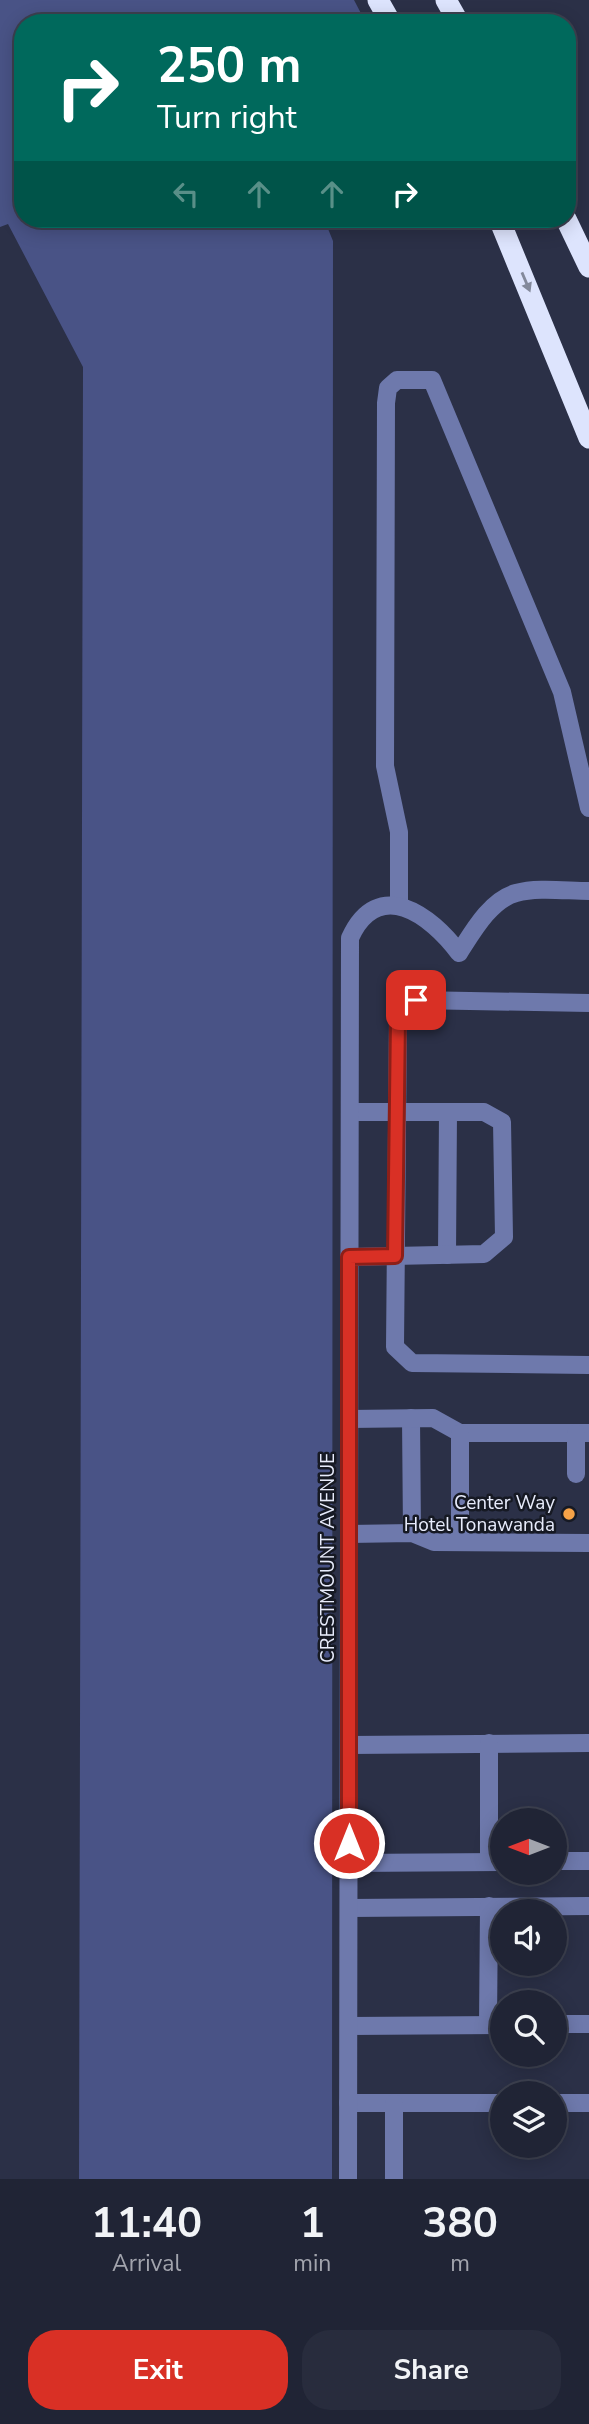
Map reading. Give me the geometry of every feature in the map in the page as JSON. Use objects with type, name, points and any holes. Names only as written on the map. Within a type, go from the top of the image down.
[{"type":"highway","points":[[503,228],[589,438]]},
{"type":"highway","points":[[570,228],[589,267]]},
{"type":"street","points":[[589,808],[562,692],[432,380],[397,380],[388,388],[386,402],[385,766],[399,832],[400,906],[421,914],[443,931],[459,953],[477,925],[499,903],[515,893],[589,891]]},
{"type":"street","name":"CRESTMOUNT AVENUE","points":[[348,2179],[350,938],[360,920],[372,911],[400,906]]},
{"type":"street","points":[[589,1003],[416,1000],[398,1019],[395,1256],[395,1347],[412,1363],[589,1365]]},
{"type":"street","points":[[349,1257],[484,1254],[504,1237],[502,1122],[484,1112],[350,1112]]},
{"type":"street","points":[[447,1255],[448,1112]]},
{"type":"street","points":[[411,1418],[412,1533]]},
{"type":"street","points":[[349,1419],[433,1418],[460,1433],[582,1433],[576,1474]]},
{"type":"street","points":[[460,1433],[460,1542]]},
{"type":"street","points":[[349,1534],[412,1533],[434,1542],[589,1544]]},
{"type":"street","points":[[489,1743],[492,1808]]},
{"type":"street","points":[[349,1745],[589,1743]]},
{"type":"street","points":[[567,1861],[589,1861]]},
{"type":"street","points":[[349,1863],[490,1862]]},
{"type":"street","points":[[489,1906],[493,1990]]},
{"type":"street","points":[[349,1908],[589,1906]]},
{"type":"street","points":[[567,2025],[589,2024]]},
{"type":"street","points":[[349,2026],[490,2025]]},
{"type":"street","points":[[348,2103],[490,2103]]},
{"type":"street","points":[[394,2103],[394,2179]]},
{"type":"street","points":[[567,2103],[589,2104]]},
{"type":"shaded area","points":[[0,0],[354,0],[361,14],[14,14],[14,228],[328,228],[333,241],[332,2179],[79,2179],[83,367],[8,224],[0,227]]},
{"type":"place","name":"Center Way Hotel Tonawanda","points":[[569,1514]]},
{"type":"route","points":[[349,1843],[349,1257],[395,1256],[398,1019],[416,1000]]}]
